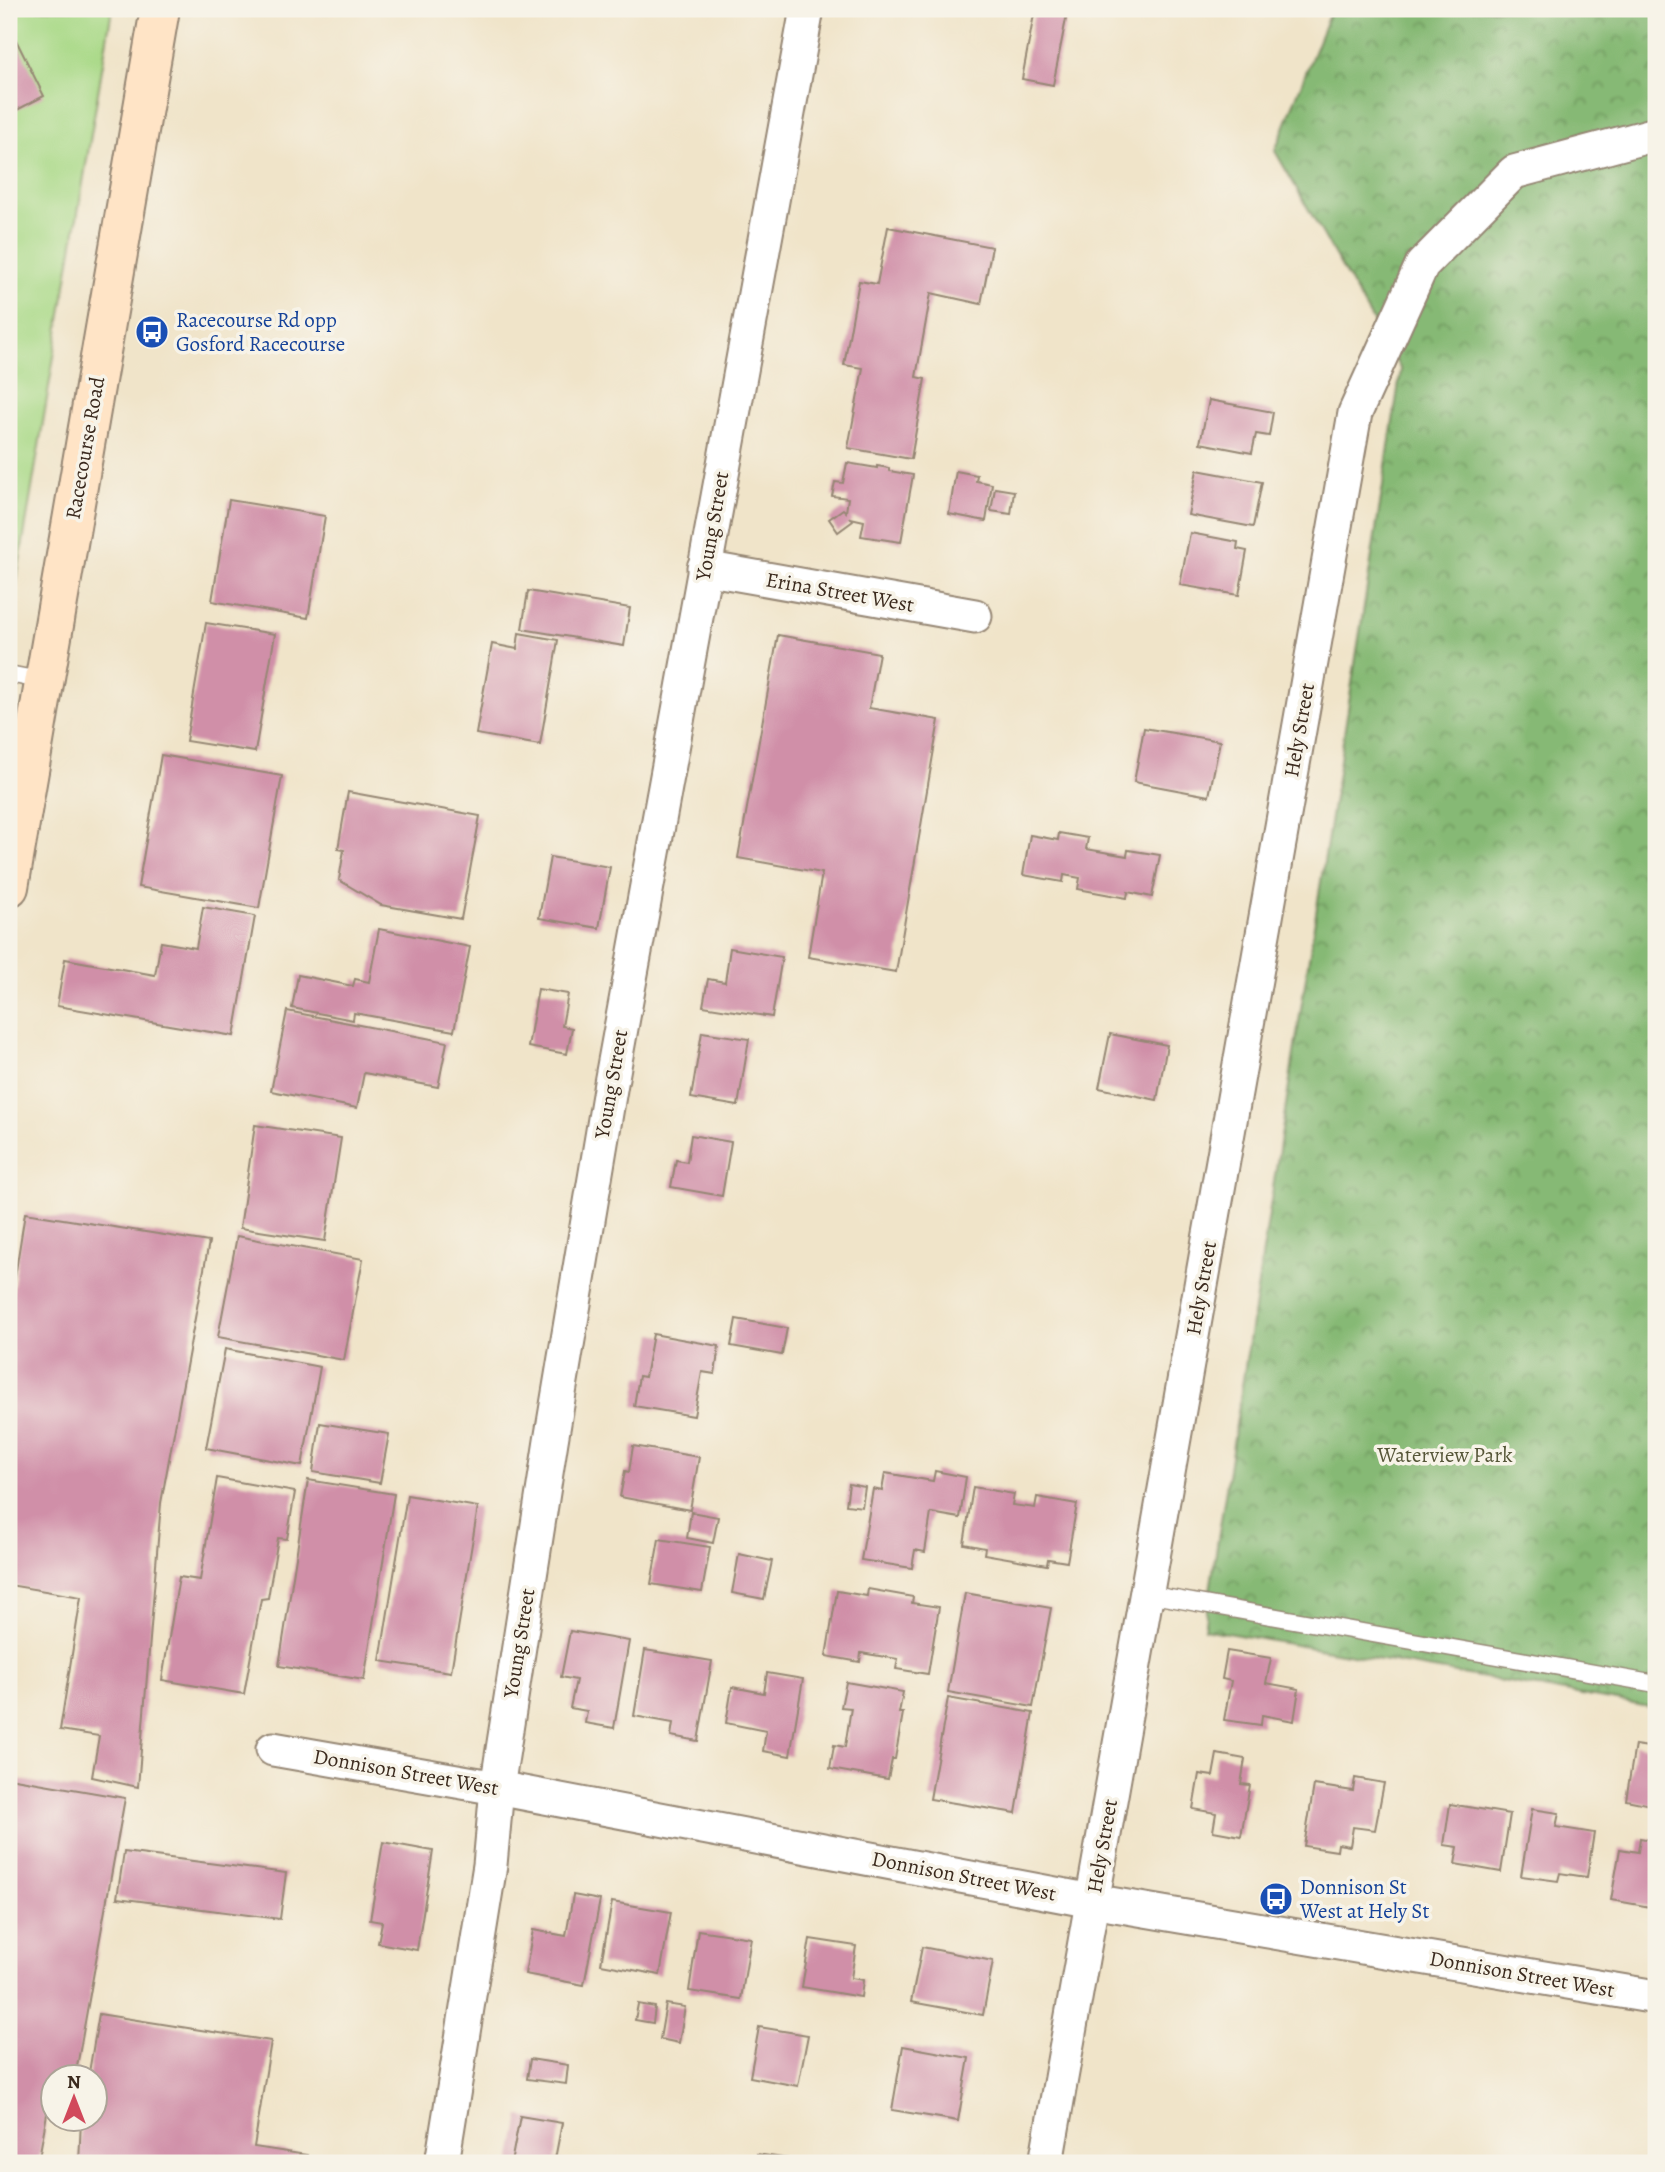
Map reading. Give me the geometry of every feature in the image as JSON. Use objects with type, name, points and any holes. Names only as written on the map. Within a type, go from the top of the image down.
[{"type":"main road","name":"Racecourse Road","points":[[9,887],[27,678],[160,9]]},
{"type":"street","name":"Young Street","points":[[442,2163],[490,1865],[497,1788],[551,1441],[611,1083],[807,9]]},
{"type":"street","name":"Hely Street","points":[[1046,2163],[1355,412],[1422,265],[1514,172],[1656,134]]},
{"type":"street","name":"Erina Street West","points":[[704,568],[975,616]]},
{"type":"street","name":"Donnison Street West","points":[[272,1749],[497,1788],[1093,1901],[1656,1997]]},
{"type":"lane","points":[[1147,1594],[1656,1684]]},
{"type":"green space","points":[[9,9],[112,9],[9,626]]},
{"type":"green space","name":"Waterview Park","points":[[1331,9],[1656,9],[1656,1708],[1204,1629],[1401,370],[1275,151]]},
{"type":"building","points":[[1035,9],[1068,9],[1053,85],[1022,79]]},
{"type":"building","points":[[9,26],[44,96],[9,114]]},
{"type":"building","points":[[888,227],[992,247],[981,304],[931,293],[916,377],[925,379],[911,459],[848,448],[863,368],[844,365],[859,281],[877,284]]},
{"type":"building","points":[[1209,400],[1273,412],[1269,436],[1256,434],[1252,453],[1200,443]]},
{"type":"building","points":[[847,463],[889,468],[889,471],[913,475],[901,542],[861,536],[864,521],[851,518],[853,521],[838,532],[829,519],[843,509],[846,512],[848,498],[832,496],[835,482],[843,483]]},
{"type":"building","points":[[1197,470],[1262,482],[1253,527],[1188,515]]},
{"type":"building","points":[[956,471],[977,475],[976,481],[992,484],[986,521],[949,514]]},
{"type":"building","points":[[995,488],[1014,491],[1011,514],[991,511]]},
{"type":"building","points":[[229,500],[325,516],[308,618],[212,601]]},
{"type":"building","points":[[1190,533],[1238,542],[1237,549],[1247,551],[1239,595],[1180,585]]},
{"type":"building","points":[[528,591],[630,608],[624,646],[522,629]]},
{"type":"building","points":[[206,623],[275,634],[255,752],[186,741]]},
{"type":"building","points":[[519,633],[558,640],[540,745],[476,734],[492,644],[517,649]]},
{"type":"building","points":[[778,635],[879,653],[869,708],[939,720],[896,972],[808,957],[822,873],[738,858]]},
{"type":"building","points":[[1144,728],[1220,741],[1209,796],[1134,782]]},
{"type":"building","points":[[161,755],[282,776],[259,908],[138,887]]},
{"type":"building","points":[[348,792],[480,816],[461,919],[381,905],[339,880],[344,850],[338,849]]},
{"type":"building","points":[[1059,833],[1088,838],[1086,849],[1127,856],[1128,850],[1160,855],[1152,897],[1128,892],[1127,898],[1078,889],[1080,878],[1064,875],[1063,882],[1023,875],[1030,835],[1058,840]]},
{"type":"building","points":[[550,857],[610,867],[599,928],[539,918]]},
{"type":"building","points":[[203,907],[255,916],[234,1036],[57,1006],[65,959],[155,975],[161,942],[196,948]]},
{"type":"building","points":[[379,929],[470,947],[454,1031],[354,1013],[353,1020],[292,1008],[298,975],[353,986],[355,979],[369,982]]},
{"type":"building","points":[[730,948],[782,957],[772,1017],[703,1006],[708,979],[725,982]]},
{"type":"building","points":[[538,989],[568,994],[562,1026],[572,1028],[567,1054],[528,1047]]},
{"type":"building","points":[[287,1011],[447,1042],[438,1087],[364,1073],[357,1108],[271,1091]]},
{"type":"building","points":[[702,1032],[749,1039],[738,1106],[691,1098]]},
{"type":"building","points":[[1110,1034],[1167,1045],[1157,1100],[1099,1088]]},
{"type":"building","points":[[255,1125],[341,1138],[325,1241],[240,1228]]},
{"type":"building","points":[[691,1135],[731,1142],[722,1196],[671,1187],[676,1160],[687,1162]]},
{"type":"building","points":[[25,1213],[209,1242],[161,1503],[138,1787],[92,1777],[99,1736],[60,1730],[81,1597],[9,1585],[9,1315]]},
{"type":"building","points":[[237,1236],[363,1259],[344,1360],[218,1337]]},
{"type":"building","points":[[736,1319],[787,1328],[782,1355],[731,1346]]},
{"type":"building","points":[[653,1334],[719,1346],[715,1374],[702,1372],[694,1416],[634,1406],[639,1376],[645,1377]]},
{"type":"building","points":[[225,1349],[320,1367],[302,1466],[206,1448]]},
{"type":"building","points":[[320,1423],[389,1434],[380,1483],[313,1472]]},
{"type":"building","points":[[633,1446],[699,1457],[690,1510],[620,1497],[625,1471],[629,1472]]},
{"type":"building","points":[[935,1471],[966,1477],[960,1518],[931,1513],[925,1552],[915,1550],[912,1568],[861,1560],[873,1489],[882,1491],[885,1473],[933,1481]]},
{"type":"building","points":[[217,1478],[295,1492],[287,1539],[278,1538],[268,1598],[261,1599],[244,1694],[162,1680],[179,1577],[200,1580]]},
{"type":"building","points":[[308,1480],[394,1494],[364,1680],[279,1666]]},
{"type":"building","points":[[849,1484],[865,1487],[862,1507],[846,1505]]},
{"type":"building","points":[[973,1487],[1014,1494],[1012,1505],[1035,1508],[1037,1497],[1077,1504],[1067,1562],[1048,1559],[1047,1565],[984,1554],[985,1548],[964,1544]]},
{"type":"building","points":[[407,1495],[478,1507],[451,1672],[380,1661]]},
{"type":"building","points":[[691,1512],[718,1517],[713,1543],[687,1538]]},
{"type":"building","points":[[659,1539],[710,1547],[702,1592],[651,1584]]},
{"type":"building","points":[[739,1554],[772,1561],[764,1599],[732,1593]]},
{"type":"building","points":[[868,1589],[913,1597],[912,1603],[939,1607],[928,1674],[896,1669],[898,1659],[861,1653],[860,1662],[826,1656],[837,1591],[867,1596]]},
{"type":"building","points":[[965,1593],[1051,1608],[1033,1707],[948,1692]]},
{"type":"building","points":[[570,1631],[629,1641],[614,1728],[585,1723],[587,1711],[570,1708],[576,1680],[561,1677]]},
{"type":"building","points":[[645,1650],[712,1661],[698,1741],[671,1736],[673,1723],[634,1716]]},
{"type":"building","points":[[1227,1651],[1271,1658],[1266,1683],[1299,1689],[1294,1721],[1262,1715],[1261,1725],[1224,1720],[1231,1681],[1222,1679]]},
{"type":"building","points":[[767,1673],[803,1679],[790,1756],[763,1751],[766,1731],[726,1723],[732,1687],[764,1693]]},
{"type":"building","points":[[846,1682],[903,1692],[899,1713],[903,1713],[895,1759],[892,1759],[888,1779],[830,1769],[834,1745],[845,1747],[851,1708],[841,1707]]},
{"type":"building","points":[[948,1698],[1033,1713],[1016,1813],[930,1799]]},
{"type":"building","points":[[1635,1745],[1656,1748],[1656,1806],[1626,1800]]},
{"type":"building","points":[[1217,1754],[1245,1759],[1241,1784],[1250,1785],[1241,1836],[1213,1831],[1216,1813],[1193,1809],[1199,1774],[1213,1776]]},
{"type":"building","points":[[9,1778],[125,1798],[78,2064],[38,2064],[38,2134],[43,2134],[38,2163],[9,2163]]},
{"type":"building","points":[[1355,1778],[1384,1783],[1375,1830],[1353,1827],[1350,1846],[1338,1844],[1337,1851],[1304,1846],[1314,1785],[1353,1791]]},
{"type":"building","points":[[1450,1804],[1510,1814],[1501,1872],[1455,1864],[1458,1847],[1444,1845]]},
{"type":"building","points":[[1532,1809],[1559,1813],[1556,1827],[1594,1833],[1587,1877],[1560,1873],[1558,1881],[1521,1876]]},
{"type":"building","points":[[1640,1838],[1656,1841],[1656,1908],[1611,1900],[1620,1849],[1638,1852]]},
{"type":"building","points":[[383,1842],[433,1851],[417,1950],[378,1943],[382,1922],[370,1920]]},
{"type":"building","points":[[124,1852],[286,1873],[280,1919],[117,1898]]},
{"type":"building","points":[[573,1895],[600,1900],[584,1985],[525,1974],[533,1930],[566,1936]]},
{"type":"building","points":[[612,1902],[671,1912],[660,1975],[601,1964]]},
{"type":"building","points":[[698,1930],[751,1938],[741,1999],[689,1991]]},
{"type":"building","points":[[810,1939],[856,1946],[851,1978],[863,1980],[861,1997],[802,1987]]},
{"type":"building","points":[[922,1947],[993,1961],[983,2015],[911,2002]]},
{"type":"building","points":[[638,2004],[655,2007],[653,2023],[635,2020]]},
{"type":"building","points":[[666,2004],[685,2007],[679,2043],[660,2039]]},
{"type":"building","points":[[99,2014],[271,2041],[254,2147],[307,2155],[306,2163],[79,2163],[80,2134],[108,2134],[108,2064],[90,2064]]},
{"type":"building","points":[[759,2027],[808,2035],[798,2086],[750,2077]]},
{"type":"building","points":[[903,2046],[969,2058],[958,2121],[892,2110]]},
{"type":"building","points":[[530,2059],[568,2065],[566,2084],[527,2079]]},
{"type":"building","points":[[520,2116],[562,2123],[555,2159],[571,2163],[511,2163]]},
{"type":"building","points":[[757,2154],[808,2162],[755,2163]]},
{"type":"place","name":"Racecourse Rd opp Gosford Racecourse","points":[[152,332]]},
{"type":"place","name":"Donnison St West at Hely St","points":[[1276,1899]]}]
